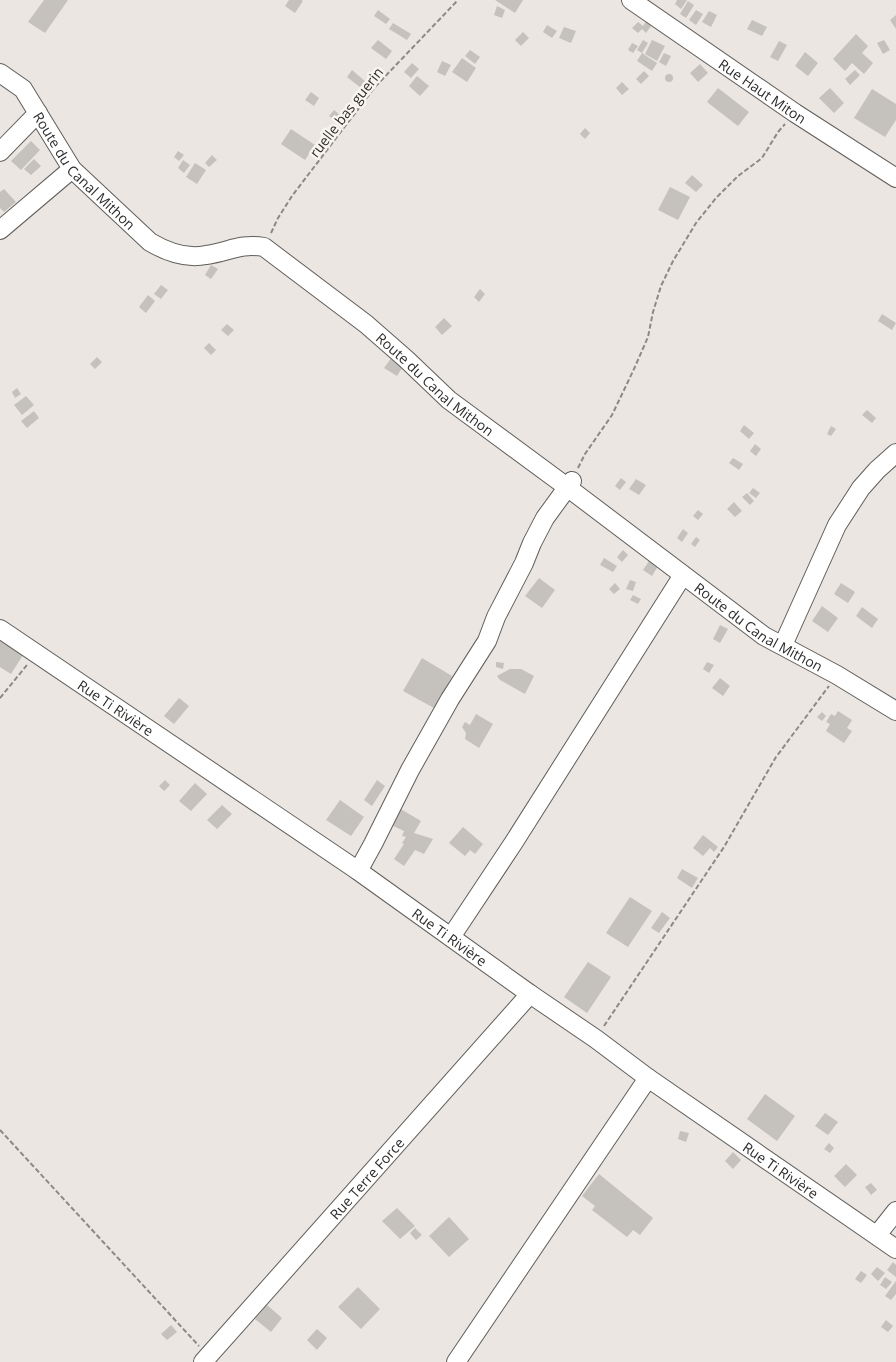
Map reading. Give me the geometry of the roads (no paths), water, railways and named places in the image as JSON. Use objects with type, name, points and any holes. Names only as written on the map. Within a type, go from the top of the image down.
[{"type":"street","name":"Rue Haut Miton","points":[[631,0],[794,113],[896,178]]},
{"type":"street","name":"Route du Canal Mithon","points":[[0,74],[23,89],[72,169],[150,242],[161,249],[189,256],[206,256],[236,247],[252,245],[264,247],[366,324],[406,359],[448,400],[569,484],[764,636],[837,675],[896,711]]},
{"type":"street","points":[[0,152],[38,113]]},
{"type":"street","points":[[0,230],[72,169]]},
{"type":"street","points":[[783,645],[836,525],[861,488],[896,453]]},
{"type":"street","points":[[357,870],[377,837],[410,770],[450,699],[487,642],[496,617],[545,518],[569,484]]},
{"type":"street","points":[[451,937],[514,842],[683,574]]},
{"type":"street","name":"Rue Ti Rivière","points":[[0,629],[357,870],[530,994],[596,1038],[648,1078],[896,1249]]},
{"type":"street","name":"Rue Terre Force","points":[[206,1359],[530,994]]},
{"type":"street","points":[[456,1362],[648,1078]]},
{"type":"street","points":[[877,1235],[896,1211]]}]
